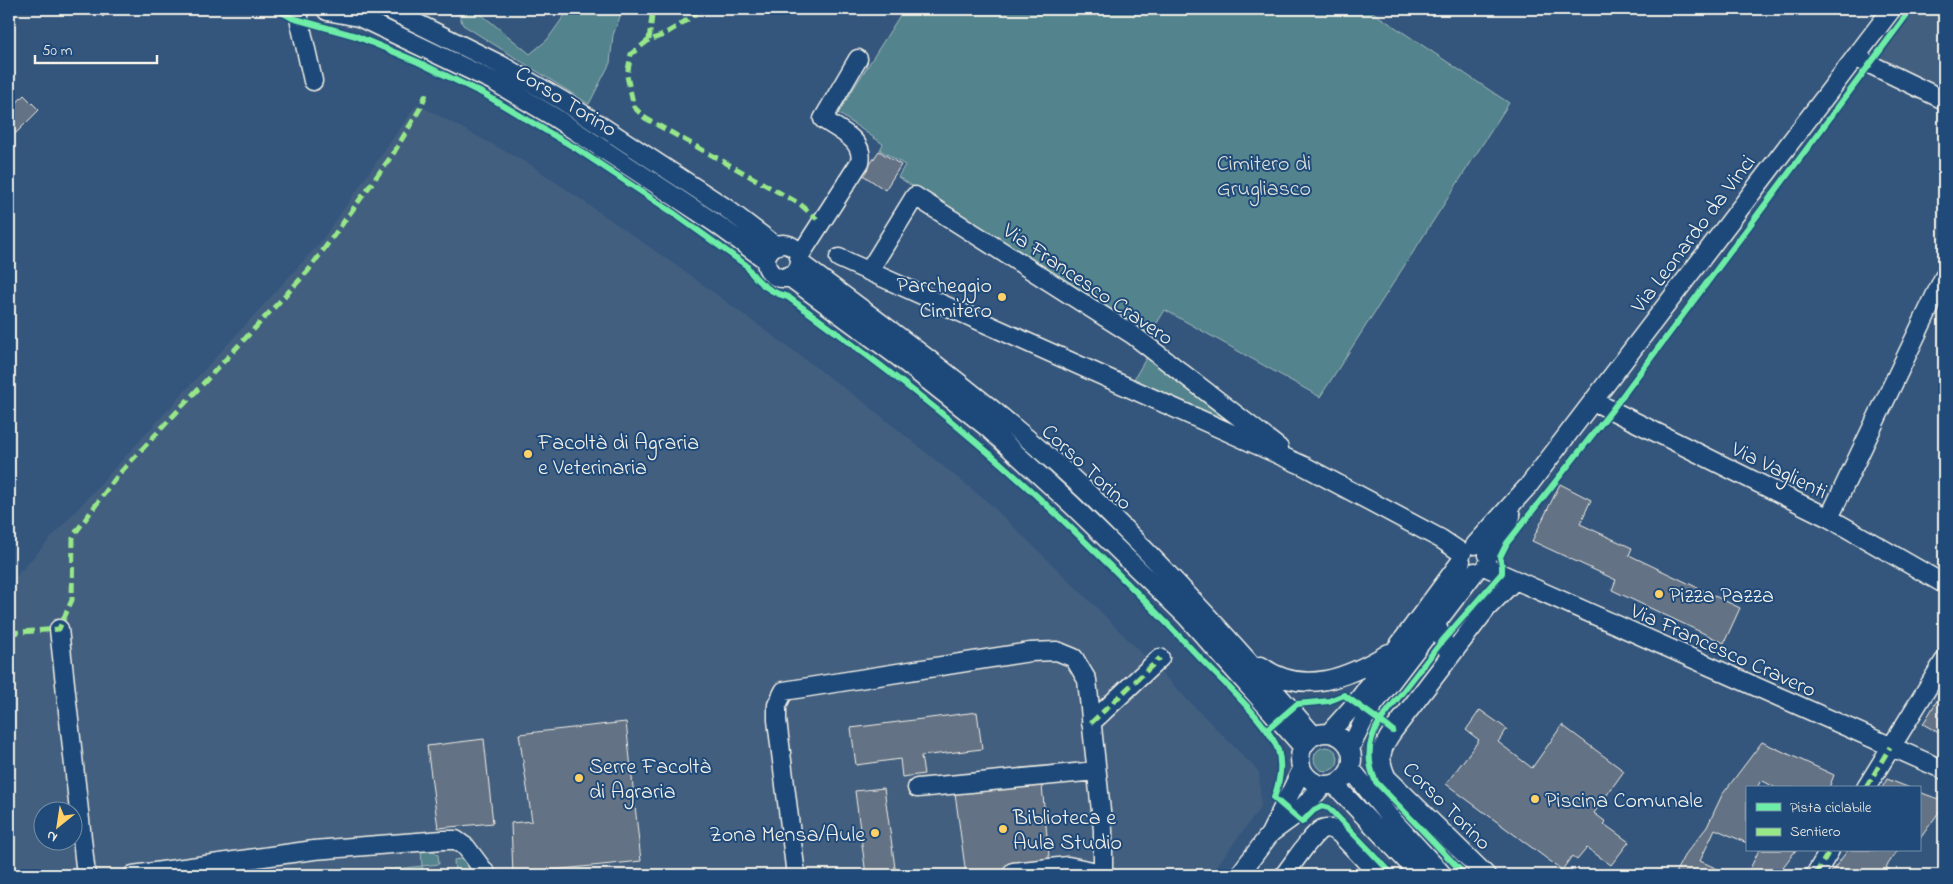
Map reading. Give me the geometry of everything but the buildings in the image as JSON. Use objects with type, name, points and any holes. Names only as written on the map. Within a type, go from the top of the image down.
[{"type":"street","name":"Corso Torino","points":[[297,9],[306,13],[329,10],[359,17],[493,81],[554,117],[716,223],[776,250],[796,250],[796,265],[782,278],[774,276],[770,272],[776,250]]},
{"type":"street","points":[[297,9],[313,81]]},
{"type":"street","name":"Corso Torino","points":[[388,9],[501,65],[563,101],[726,208],[776,250]]},
{"type":"street","name":"Via Leonardo da Vinci","points":[[1315,738],[1356,703],[1397,648],[1475,559],[1529,485],[1892,9]]},
{"type":"street","points":[[1855,57],[1944,100]]},
{"type":"street","points":[[796,265],[855,172],[861,155],[860,147],[852,139],[823,119],[858,59]]},
{"type":"street","name":"Via Francesco Cravero","points":[[870,271],[915,196],[1132,335],[1304,466]]},
{"type":"street","points":[[776,250],[829,211]]},
{"type":"street","name":"Via Francesco Cravero","points":[[839,258],[1304,466],[1515,580],[1944,770]]},
{"type":"street","name":"Corso Torino","points":[[796,265],[908,343],[1015,429],[1086,492],[1201,607],[1315,738]]},
{"type":"street","name":"Corso Torino","points":[[796,265],[896,356],[995,434],[1072,505],[1315,738],[1338,736],[1350,748]]},
{"type":"street","points":[[1829,518],[1944,277]]},
{"type":"street","name":"Via Vaglienti","points":[[1593,401],[1829,518],[1944,584]]},
{"type":"street","name":"Via Leonardo da Vinci","points":[[1350,748],[1368,712],[1436,624],[1475,559]]},
{"type":"street","points":[[1436,624],[1450,656],[1487,608],[1515,580]]},
{"type":"street","points":[[59,629],[86,875]]},
{"type":"street","points":[[1239,649],[1274,676],[1296,682],[1324,681],[1358,670],[1397,648]]},
{"type":"street","points":[[796,875],[777,720],[777,705],[784,691],[1030,652],[1057,651],[1074,658],[1087,680],[1102,830],[1102,874],[1068,866],[1013,872]]},
{"type":"street","name":"Corso Torino","points":[[1450,656],[1383,746],[1381,765],[1387,778],[1486,875]]},
{"type":"street","points":[[1091,722],[1160,658]]},
{"type":"street","points":[[1867,786],[1944,662]]},
{"type":"street","points":[[1315,738],[1300,755],[1302,769],[1311,780],[1329,784],[1420,875]]},
{"type":"street","points":[[1270,834],[1294,816],[1329,784],[1341,780],[1350,769],[1352,756],[1350,748]]},
{"type":"street","points":[[1239,875],[1270,834],[1302,769]]},
{"type":"street","points":[[1350,769],[1388,815],[1443,875]]},
{"type":"street","points":[[917,788],[1096,771]]},
{"type":"street","points":[[1284,875],[1312,838],[1321,830],[1327,828],[1340,834],[1379,875]]},
{"type":"street","points":[[133,875],[314,850],[456,840],[466,847],[488,875]]},
{"type":"street","points":[[1815,875],[1829,852]]},
{"type":"shaded area","points":[[1898,9],[1944,9],[1944,93],[1863,54]]},
{"type":"shaded area","name":"Facoltà di Agraria e Veterinaria","points":[[417,104],[531,165],[684,271],[866,404],[990,504],[1093,604],[1259,772],[1261,807],[1210,875],[9,875],[9,584],[319,244]]},
{"type":"green space","points":[[446,9],[475,9],[530,54],[547,40],[569,9],[623,9],[613,35],[610,63],[589,104],[463,25],[459,15]]},
{"type":"green space","name":"Cimitero di Grugliasco","points":[[904,9],[1368,9],[1509,103],[1320,397],[1165,310],[1149,336],[898,177],[905,165],[880,150],[883,144],[838,113]]},
{"type":"green space","points":[[1148,355],[1247,431],[1131,384]]},
{"type":"green space","points":[[1326,747],[1334,751],[1338,759],[1334,767],[1326,771],[1318,767],[1314,759],[1318,751]]},
{"type":"green space","points":[[421,850],[434,851],[438,855],[439,864],[422,866]]},
{"type":"green space","points":[[468,858],[478,875],[455,875],[454,860]]},
{"type":"green space","points":[[422,866],[423,875],[355,875],[355,874]]},
{"type":"marked path","points":[[649,40],[652,16],[656,9]]},
{"type":"marked path","points":[[699,9],[694,15],[678,26],[661,36],[649,40],[631,54],[627,76],[634,107],[645,118],[800,204],[817,219]]},
{"type":"marked path","points":[[9,633],[59,629],[72,600],[73,536],[118,475],[308,271],[393,154],[421,107],[426,94]]},
{"type":"marked path","points":[[1091,723],[1160,658]]},
{"type":"marked path","points":[[1867,786],[1890,747]]},
{"type":"marked path","points":[[1815,875],[1829,852]]},
{"type":"cycle path","points":[[276,9],[292,18],[356,36],[418,62],[484,94],[577,149],[672,212],[746,265],[764,286],[788,297],[908,386],[1006,468],[1064,521],[1146,602],[1255,715],[1273,739],[1278,750],[1280,775],[1274,798],[1302,822],[1314,810],[1322,806],[1329,808],[1393,875]]},
{"type":"cycle path","points":[[1393,731],[1380,721],[1443,640],[1502,573],[1500,557],[1507,543],[1612,410],[1911,9]]},
{"type":"cycle path","points":[[1267,730],[1297,704],[1329,701],[1344,695],[1380,721],[1373,736],[1370,751],[1371,766],[1376,782],[1465,875]]},
{"type":"place","name":"Parcheggio Cimitero","points":[[1002,297]]},
{"type":"place","name":"Facoltà di Agraria e Veterinaria","points":[[528,454]]},
{"type":"place","name":"Pizza Pazza","points":[[1659,594]]},
{"type":"place","name":"Serre Facoltà di Agraria","points":[[579,778]]},
{"type":"place","name":"Piscina Comunale","points":[[1535,799]]},
{"type":"place","name":"Biblioteca e Aula Studio","points":[[1003,829]]},
{"type":"place","name":"Zona Mensa/Aule","points":[[875,833]]}]
